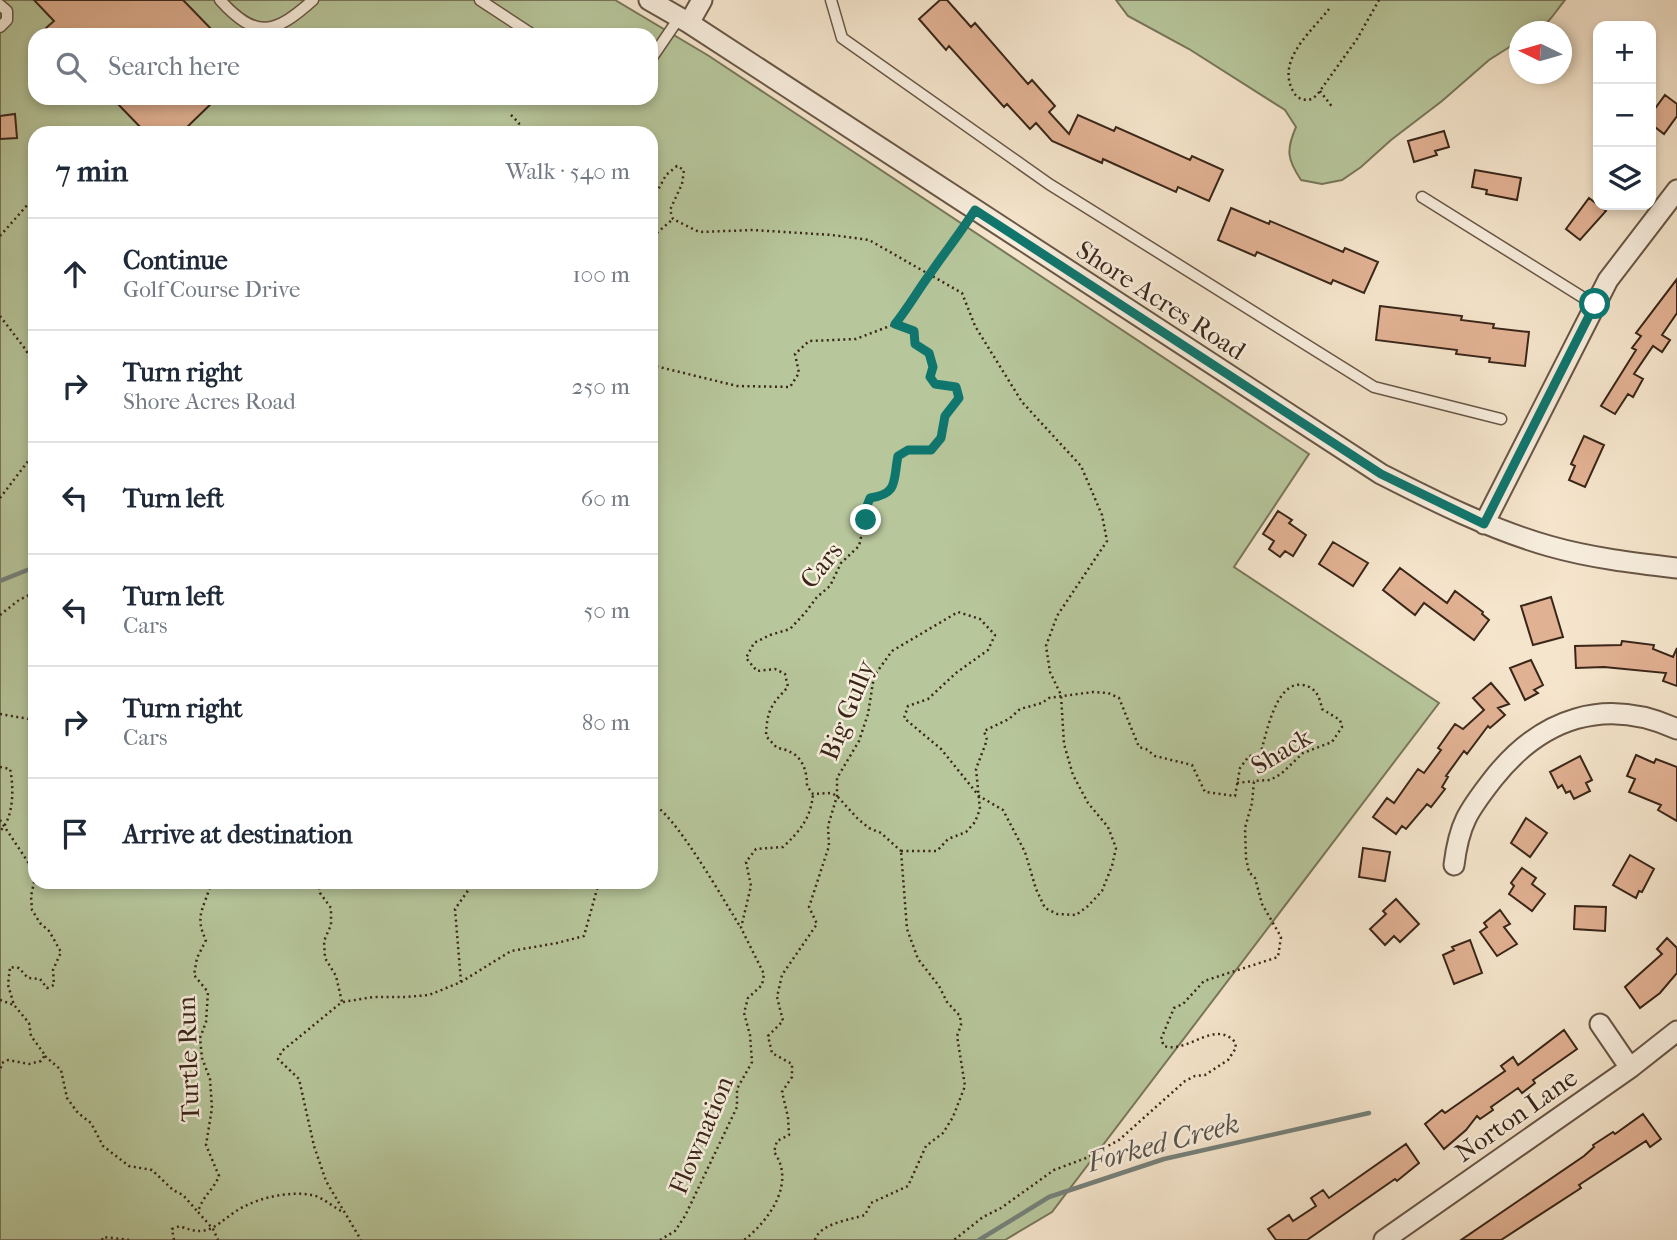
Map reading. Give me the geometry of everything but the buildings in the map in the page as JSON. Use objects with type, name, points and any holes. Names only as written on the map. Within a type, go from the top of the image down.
[{"type":"street","name":"Shore Acres Road","points":[[649,0],[677,13],[1381,474],[1484,524],[1550,546],[1597,557],[1677,568]]},
{"type":"street","points":[[677,13],[702,0]]},
{"type":"street","points":[[1484,524],[1608,280],[1677,190]]},
{"type":"street","points":[[1454,865],[1457,843],[1468,812],[1507,761],[1528,742],[1551,728],[1575,719],[1602,714],[1632,713],[1677,729]]},
{"type":"street","points":[[1600,1024],[1630,1068]]},
{"type":"street","name":"Norton Lane","points":[[1384,1240],[1630,1068],[1677,1031]]},
{"type":"lane","points":[[220,0],[245,24],[258,28],[276,27],[294,18],[313,0]]},
{"type":"lane","points":[[480,0],[522,28]]},
{"type":"lane","points":[[831,0],[842,38],[1049,184],[1339,366],[1374,387],[1501,419]]},
{"type":"lane","points":[[0,5],[7,11],[8,20],[0,27]]},
{"type":"lane","points":[[658,47],[677,13]]},
{"type":"lane","points":[[1422,197],[1595,304]]},
{"type":"path","points":[[1329,9],[1299,46],[1291,61],[1289,77],[1295,95],[1307,100],[1320,91],[1357,39],[1379,0]]},
{"type":"path","points":[[1320,91],[1333,108]]},
{"type":"path","points":[[512,115],[519,126]]},
{"type":"path","points":[[658,190],[666,175],[677,166],[684,170],[682,184],[670,210],[674,219],[699,232],[753,230],[869,240],[962,293],[975,326],[1022,402],[1082,466],[1102,515],[1107,541],[1057,616],[1046,646],[1050,672],[1061,695]]},
{"type":"path","points":[[0,236],[28,204]]},
{"type":"path","points":[[658,367],[737,386],[790,387],[799,373],[795,354],[809,341],[856,339],[895,324],[975,210]]},
{"type":"path","points":[[658,232],[674,219]]},
{"type":"path","points":[[0,316],[28,354]]},
{"type":"path","name":"Cars","points":[[813,794],[807,786],[807,770],[797,756],[790,750],[777,748],[766,736],[766,719],[771,706],[788,687],[785,674],[775,669],[757,671],[746,658],[754,643],[790,629],[830,586],[841,563],[859,546],[870,498],[888,493],[894,486],[898,456],[908,450],[931,450],[941,438],[945,416],[959,398],[956,387],[935,384],[930,377],[933,367],[929,353],[915,344],[914,331],[895,324]]},
{"type":"path","points":[[0,498],[28,461]]},
{"type":"path","points":[[0,615],[28,596]]},
{"type":"path","name":"Big Gully","points":[[744,1240],[758,1229],[781,1193],[782,1164],[774,1152],[777,1141],[789,1135],[782,1091],[792,1077],[792,1064],[772,1053],[768,1037],[783,1021],[777,997],[782,975],[817,924],[808,907],[829,846],[828,826],[838,796],[837,778],[859,741],[869,714],[874,676],[892,651],[958,612],[980,619],[995,635],[988,650],[956,673],[928,699],[908,706],[904,718],[941,749],[979,796],[1003,810],[1026,852],[1036,889],[1045,908],[1057,914],[1076,915],[1102,891],[1116,848],[1108,827],[1088,803],[1073,775],[1064,744],[1061,695]]},
{"type":"path","name":"Shack","points":[[901,851],[937,851],[948,839],[966,832],[980,809],[976,769],[987,740],[984,731],[1009,719],[1020,709],[1061,695],[1093,692],[1108,693],[1119,698],[1139,747],[1155,756],[1192,765],[1205,792],[1235,796],[1240,768],[1249,756],[1260,755],[1278,701],[1293,687],[1301,684],[1312,688],[1319,696],[1322,709],[1340,720],[1342,727],[1332,742],[1303,753],[1281,774],[1270,780],[1254,781],[1252,803],[1245,828],[1246,858],[1262,904],[1281,937],[1278,957],[1204,981],[1183,1004],[1174,1008],[1161,1039],[1164,1046],[1177,1048],[1207,1035],[1225,1035],[1235,1042],[1234,1053],[1211,1072],[1185,1081],[1119,1140],[1086,1158],[1054,1170],[1001,1208],[983,1217],[954,1240]]},
{"type":"path","points":[[0,714],[28,719]]},
{"type":"path","points":[[0,767],[10,769],[13,784],[4,828],[0,831]]},
{"type":"path","points":[[1237,783],[1254,781]]},
{"type":"path","points":[[741,928],[751,886],[746,862],[756,849],[783,848],[803,828],[812,809],[813,794],[831,793],[838,796],[858,819],[881,833],[901,851],[910,942],[918,959],[939,986],[947,1002],[960,1016],[961,1025],[957,1036],[965,1086],[953,1117],[943,1133],[926,1146],[908,1186],[871,1203],[865,1215],[825,1228],[816,1235],[815,1240]]},
{"type":"path","points":[[658,806],[676,826],[741,928]]},
{"type":"path","points":[[0,820],[28,862]]},
{"type":"path","points":[[32,889],[32,911],[50,931],[61,952],[53,970],[54,985],[47,988],[40,979],[28,978],[19,968],[10,967],[8,985],[14,1005],[29,1023],[32,1036],[45,1055],[61,1070],[68,1098],[78,1114],[91,1123],[103,1146],[129,1166],[152,1170],[183,1195],[213,1228],[218,1240]]},
{"type":"path","name":"Turtle Run","points":[[198,1212],[202,1198],[214,1189],[219,1176],[206,1145],[212,1108],[210,1079],[202,1058],[200,1038],[206,1022],[208,992],[194,975],[197,958],[206,940],[200,928],[199,914],[209,889]]},
{"type":"path","points":[[319,889],[331,908],[331,925],[324,941],[325,958],[336,976],[342,1002]]},
{"type":"path","points":[[461,982],[455,909],[469,889]]},
{"type":"path","points":[[361,1240],[326,1181],[314,1146],[299,1079],[278,1059],[282,1051],[342,1002],[373,997],[406,998],[429,995],[461,982],[511,951],[584,936],[598,889]]},
{"type":"path","name":"Flownation","points":[[660,1240],[675,1231],[685,1216],[737,1107],[737,1089],[752,1062],[750,1035],[744,1013],[748,998],[762,985],[764,974],[741,928]]},
{"type":"path","points":[[0,1000],[14,1005]]},
{"type":"path","points":[[0,1071],[2,1063],[8,1060],[29,1064],[41,1061],[45,1055]]},
{"type":"path","points":[[174,1240],[172,1229],[180,1226],[194,1233],[213,1228],[244,1207],[284,1194],[315,1195],[344,1213]]},
{"type":"path","points":[[102,1240],[103,1237],[130,1240]]},
{"type":"green space","points":[[0,0],[615,0],[709,56],[1309,454],[1234,567],[1439,703],[1052,1212],[1005,1240],[0,1240]]},
{"type":"green space","points":[[1116,0],[1565,0],[1549,21],[1509,21],[1509,47],[1489,60],[1361,167],[1342,180],[1322,184],[1301,180],[1293,166],[1289,148],[1296,127],[1285,110],[1189,49],[1128,16]]},
{"type":"waterway","points":[[0,581],[28,570]]},
{"type":"waterway","name":"Forked Creek","points":[[979,1240],[1049,1197],[1164,1159],[1369,1113]]},
{"type":"route","points":[[866,520],[865,511],[870,498],[888,493],[894,486],[898,456],[908,450],[931,450],[941,438],[945,416],[959,398],[956,387],[935,384],[930,377],[933,367],[929,353],[915,344],[914,331],[895,324],[975,210],[1381,474],[1484,524],[1595,304]]}]
